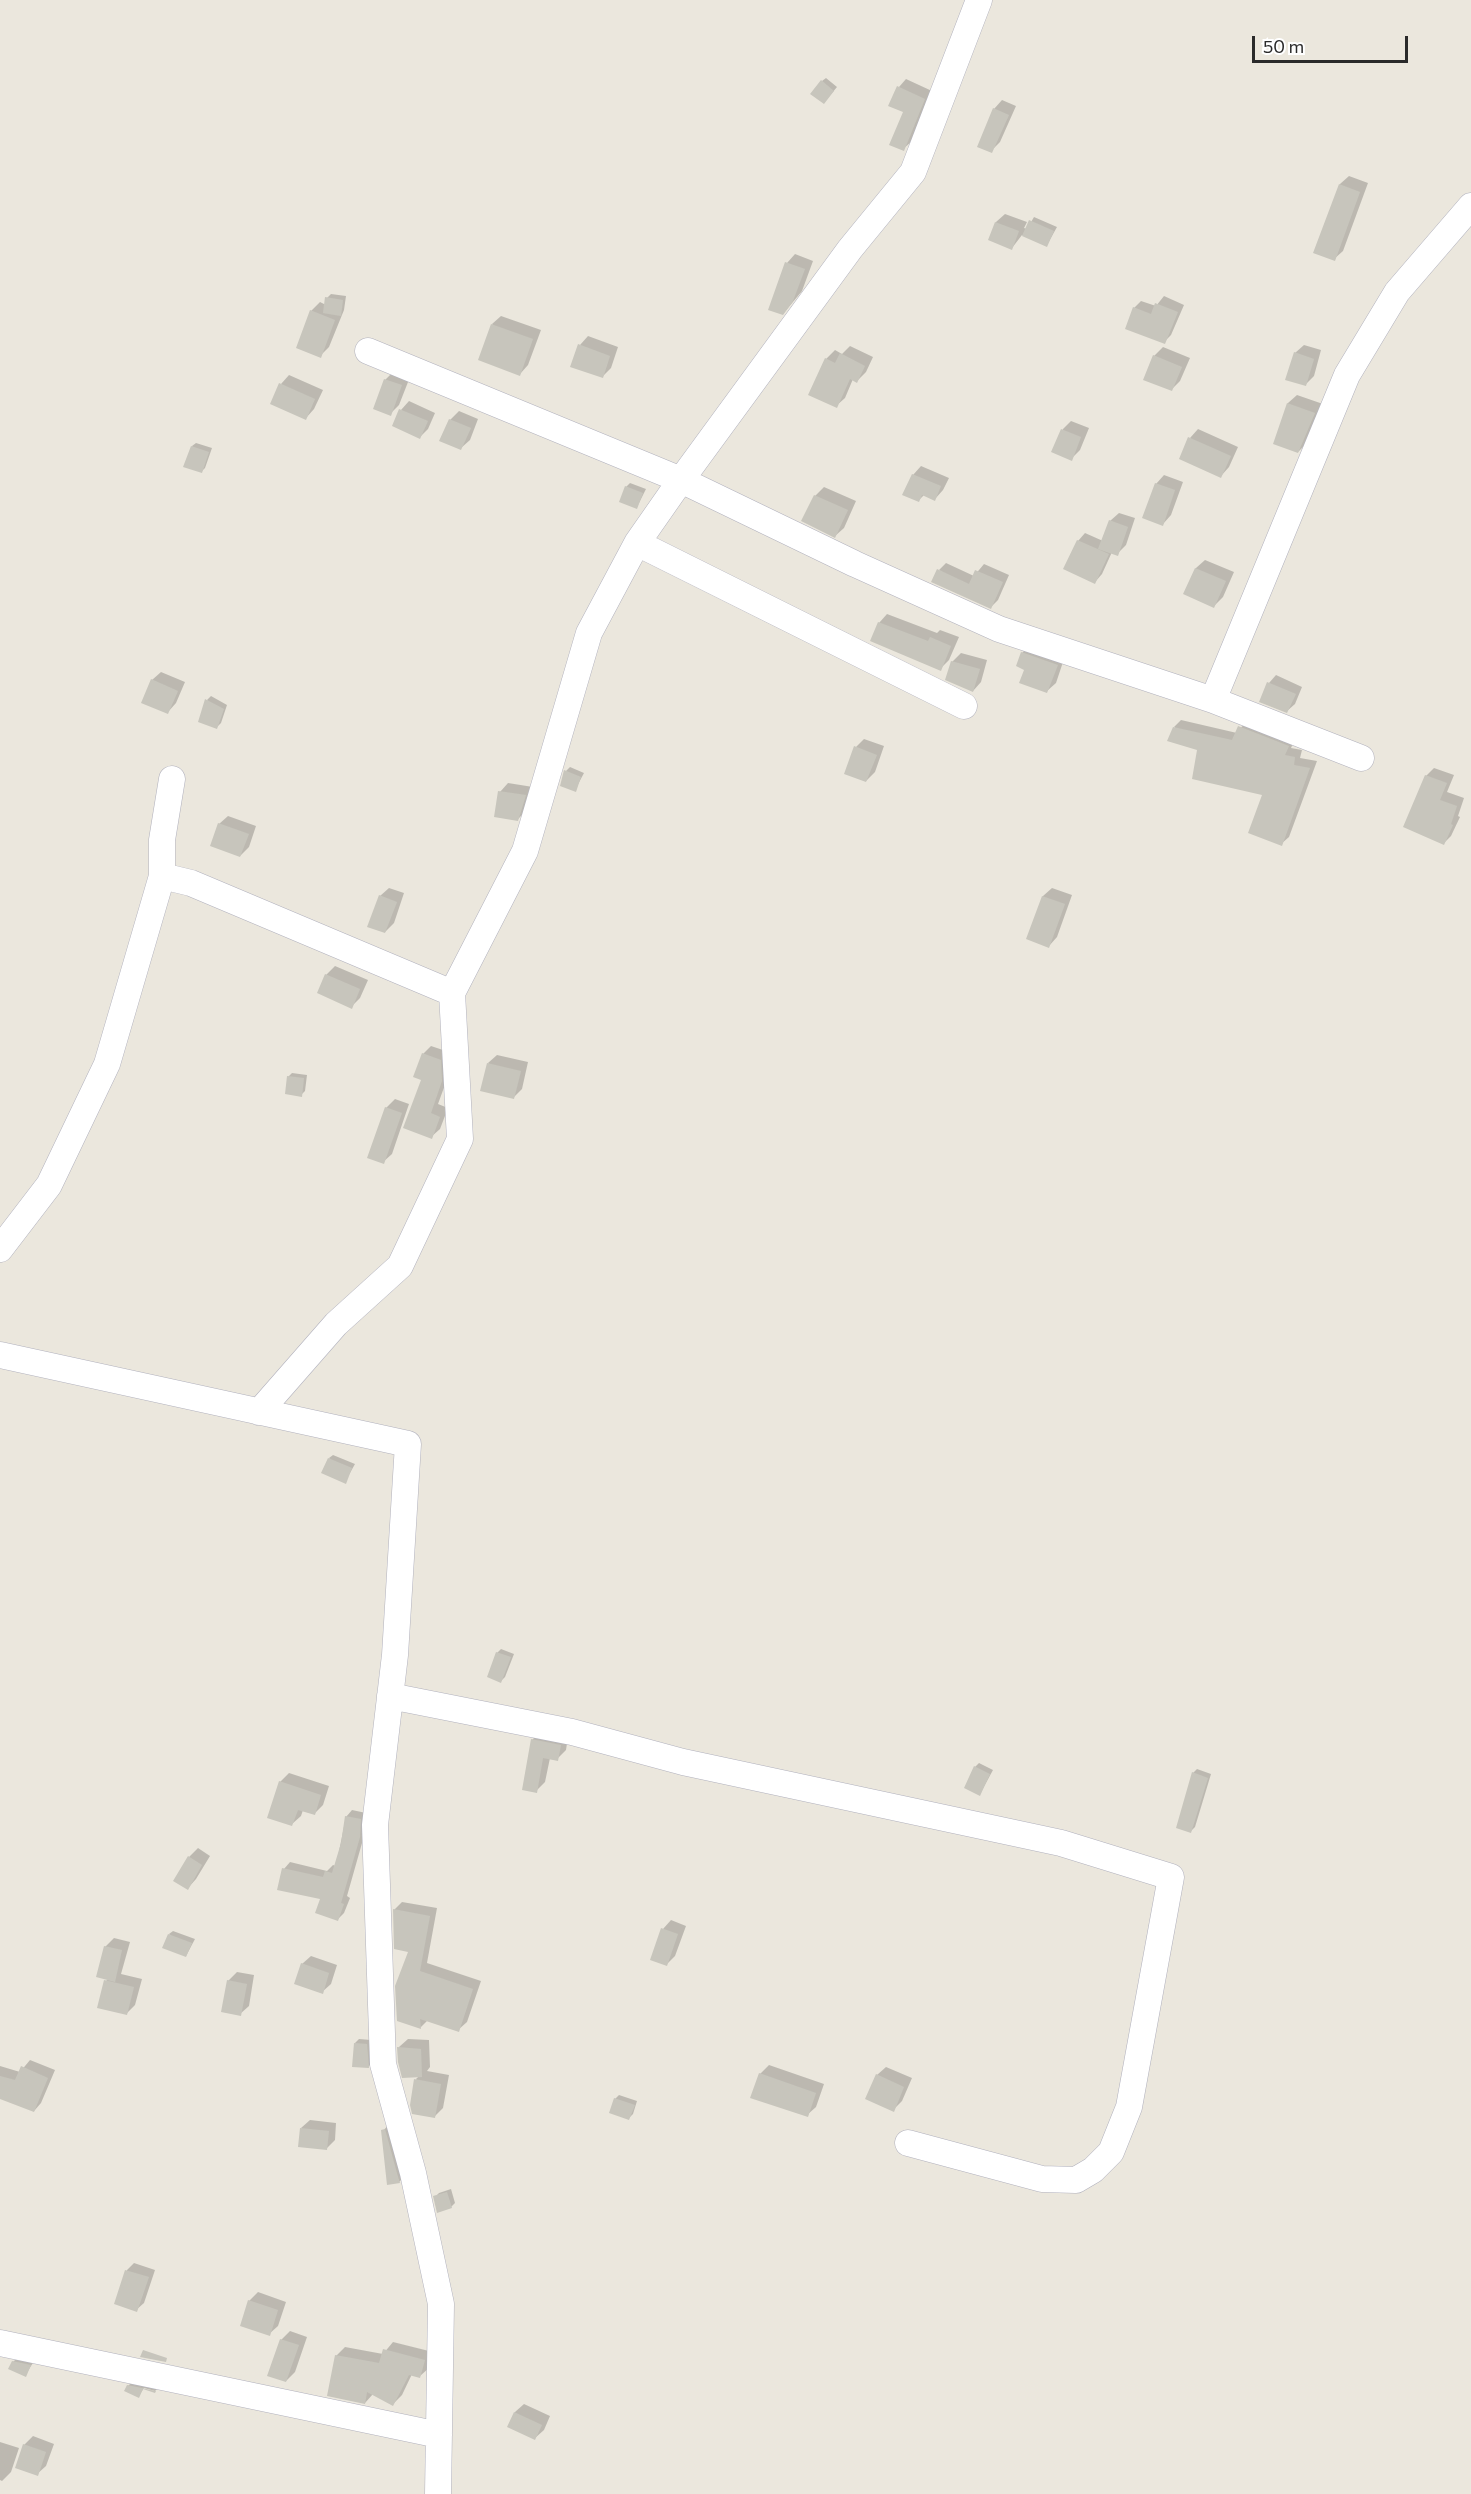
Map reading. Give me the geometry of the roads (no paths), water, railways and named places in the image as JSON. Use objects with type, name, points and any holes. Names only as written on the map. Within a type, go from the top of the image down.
[{"type":"street","points":[[259,1412],[336,1324],[400,1266],[460,1139],[452,993],[525,851],[589,633],[638,543],[681,480],[850,249],[913,172],[979,0]]},
{"type":"street","points":[[1213,700],[1347,375],[1397,292],[1471,206]]},
{"type":"street","points":[[368,351],[681,480],[855,564],[999,629],[1213,700],[1361,758]]},
{"type":"street","points":[[638,543],[964,706]]},
{"type":"street","points":[[0,1249],[49,1185],[107,1064],[162,876],[162,840],[172,779]]},
{"type":"street","points":[[162,876],[191,883],[452,993]]},
{"type":"street","points":[[0,1355],[408,1444],[395,1655],[375,1825],[383,2064],[413,2173],[441,2304],[438,2494]]},
{"type":"street","points":[[390,1696],[572,1732],[683,1762],[1061,1844],[1171,1877],[1129,2108],[1111,2152],[1092,2170],[1076,2180],[1042,2179],[908,2143]]},
{"type":"street","points":[[0,2343],[439,2435]]}]
